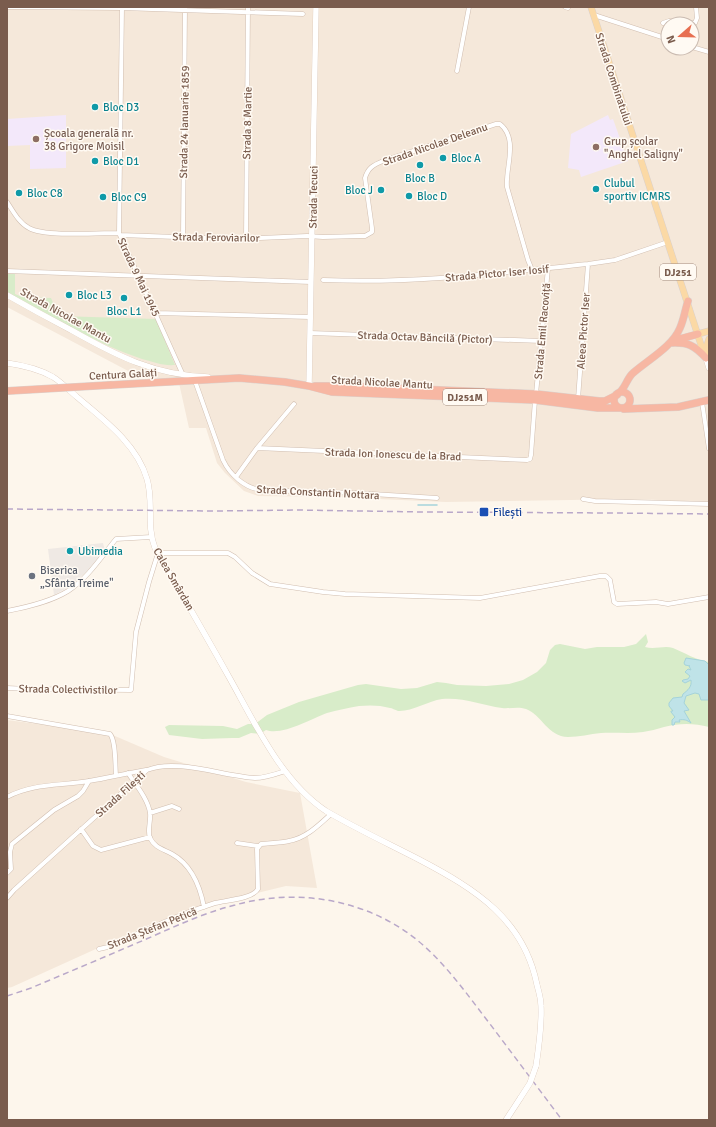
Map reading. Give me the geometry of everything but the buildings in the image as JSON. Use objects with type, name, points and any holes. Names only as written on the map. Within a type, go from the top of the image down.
[{"type":"highway","points":[[637,370],[631,382],[630,404],[622,408],[614,403],[618,394],[624,389],[631,376],[637,370],[670,343],[680,328],[688,301]]},
{"type":"highway","points":[[670,343],[698,334]]},
{"type":"highway","points":[[670,343],[688,344],[706,358]]},
{"type":"highway","name":"DJ251M","points":[[239,378],[269,380],[309,386],[345,386],[605,401],[624,392],[635,403],[647,409]]},
{"type":"highway","name":"Centura Galați","points":[[7,391],[239,378]]},
{"type":"highway","name":"DJ251M","points":[[535,397],[598,408],[647,409],[678,407],[706,401]]},
{"type":"main road","name":"Strada Tecuci","points":[[309,386],[316,7]]},
{"type":"main road","name":"Strada Combinatului","points":[[591,7],[709,368]]},
{"type":"main road","name":"Strada Nicolae Mantu","points":[[7,295],[101,347],[130,361],[183,375]]},
{"type":"main road","points":[[698,334],[709,331]]},
{"type":"main road","points":[[706,358],[706,345],[709,340]]},
{"type":"main road","name":"Calea Smârdan","points":[[7,363],[22,365],[53,377],[105,420],[126,442],[137,457],[148,480],[150,493],[150,526],[152,537],[158,553],[269,746],[285,771],[304,793],[331,814],[447,874],[479,894],[506,920],[521,941],[535,973],[541,1004],[541,1035],[536,1066],[530,1083],[506,1120]]},
{"type":"main road","name":"DJ251M","points":[[183,375],[239,378]]},
{"type":"street","points":[[7,7],[184,8],[248,10],[303,14]]},
{"type":"street","name":"Strada 9 Mai 1945","points":[[122,7],[120,234],[183,375]]},
{"type":"street","points":[[457,71],[469,7]]},
{"type":"street","name":"Strada 24 Ianuarie 1859","points":[[183,237],[184,8]]},
{"type":"street","name":"Strada 8 Martie","points":[[246,238],[248,10]]},
{"type":"street","points":[[593,15],[660,36]]},
{"type":"street","name":"Strada Nicolae Deleanu","points":[[312,236],[365,236],[372,232],[365,178],[366,172],[374,165],[427,146],[500,124],[507,134],[510,145],[506,179],[507,187],[532,270]]},
{"type":"street","name":"Strada Feroviarilor","points":[[7,202],[18,219],[28,228],[36,231],[63,234],[120,234],[183,237],[246,238],[312,236]]},
{"type":"street","name":"Strada Pictor Iser Iosif","points":[[323,280],[355,282],[409,280],[588,264],[615,260],[668,242]]},
{"type":"street","name":"Aleea Pictor Iser","points":[[578,399],[588,264]]},
{"type":"street","name":"Strada Emil Racoviță","points":[[529,460],[531,455],[535,397],[548,268]]},
{"type":"street","points":[[7,271],[311,282]]},
{"type":"street","points":[[156,313],[310,317]]},
{"type":"street","name":"Strada Octav Băncilă (Pictor)","points":[[310,333],[541,341]]},
{"type":"street","name":"Strada Constantin Nottara","points":[[195,381],[225,465],[236,477],[253,489],[437,498]]},
{"type":"street","points":[[706,401],[709,449]]},
{"type":"street","points":[[236,477],[257,448],[294,404]]},
{"type":"street","name":"Strada Ion Ionescu de la Brad","points":[[257,448],[529,460]]},
{"type":"street","points":[[583,499],[595,501],[709,504]]},
{"type":"street","points":[[7,611],[36,606],[68,591],[90,572],[116,539],[152,537]]},
{"type":"street","points":[[158,553],[228,553],[235,557],[252,573],[270,584],[323,592],[404,597],[480,598],[606,576],[610,580],[614,602],[617,604],[656,602],[668,604],[709,597]]},
{"type":"street","name":"Strada Colectivistilor","points":[[7,688],[28,690],[131,690],[136,632],[158,553]]},
{"type":"street","points":[[7,716],[110,734],[112,736],[116,775]]},
{"type":"street","name":"Strada Filești","points":[[7,898],[133,781],[147,770],[156,766],[176,766],[256,778],[285,771]]},
{"type":"street","points":[[7,797],[16,792],[32,787],[89,781],[147,770]]},
{"type":"street","points":[[81,829],[93,846],[101,850],[150,837],[150,813],[147,805],[128,773]]},
{"type":"street","points":[[7,873],[11,869],[10,852],[12,844],[54,810],[78,796],[89,781]]},
{"type":"street","points":[[150,813],[172,806],[180,809]]},
{"type":"street","points":[[237,843],[258,846],[261,844],[288,841],[299,838],[314,829],[331,814]]},
{"type":"street","name":"Strada Ștefan Petică","points":[[150,837],[156,846],[162,851],[171,853],[195,876],[204,907]]},
{"type":"street","name":"Strada Ștefan Petică","points":[[99,949],[108,947],[177,916],[216,903],[253,895],[257,892],[258,886],[258,846]]},
{"type":"shaded area","points":[[7,7],[709,7],[709,502],[633,499],[446,502],[334,497],[258,496],[244,491],[217,463],[206,428],[189,428],[179,383],[132,373],[7,307]]},
{"type":"shaded area","name":"Școala generală nr. 38 Grigore Moisil","points":[[66,115],[66,168],[30,169],[30,145],[7,146],[7,119]]},
{"type":"shaded area","name":"Grup școlar \"Anghel Saligny\"","points":[[608,115],[610,120],[613,119],[628,161],[581,177],[579,170],[568,168],[571,134]]},
{"type":"shaded area","points":[[103,543],[105,551],[85,573],[67,588],[54,595],[48,549]]},
{"type":"shaded area","points":[[7,720],[108,733],[164,757],[246,782],[300,793],[317,888],[286,886],[211,904],[151,924],[7,988]]},
{"type":"green space","points":[[7,274],[15,274],[15,294],[22,297],[51,298],[59,316],[156,319],[175,365],[158,364],[124,353],[56,320],[7,292]]},
{"type":"green space","points":[[646,634],[648,642],[645,647],[673,648],[695,658],[709,662],[709,727],[681,724],[643,732],[601,733],[568,737],[555,733],[536,715],[526,709],[502,708],[465,700],[442,699],[403,711],[374,706],[363,706],[339,710],[327,713],[288,729],[280,731],[266,730],[260,734],[251,733],[239,738],[202,739],[169,735],[165,727],[169,725],[223,726],[237,729],[248,724],[255,724],[267,715],[299,702],[366,684],[401,689],[417,688],[437,682],[457,685],[486,686],[509,684],[523,680],[537,672],[546,663],[550,650],[555,645],[560,644],[585,649],[597,647],[624,647],[636,644]]},
{"type":"water","points":[[686,658],[705,661],[709,665],[709,700],[701,700],[699,694],[695,693],[686,696],[684,703],[689,710],[684,711],[691,723],[685,720],[679,720],[680,722],[675,722],[674,725],[672,725],[672,720],[675,717],[671,712],[673,711],[669,706],[669,703],[673,698],[682,697],[691,685],[691,680],[685,683],[682,681],[688,679],[690,676],[685,672],[688,669],[691,670],[690,666],[685,665],[684,663]]},
{"type":"waterway","points":[[418,505],[437,505]]},
{"type":"railway","points":[[7,509],[709,514]]},
{"type":"railway","points":[[7,996],[31,988],[223,908],[259,900],[284,897],[334,901],[381,917],[403,930],[423,945],[450,973],[466,993],[562,1120]]},
{"type":"place","name":"Bloc D3","points":[[95,107]]},
{"type":"place","name":"Școala generală nr. 38 Grigore Moisil","points":[[36,139]]},
{"type":"place","name":"Grup școlar \"Anghel Saligny\"","points":[[596,147]]},
{"type":"place","name":"Bloc A","points":[[443,158]]},
{"type":"place","name":"Bloc D1","points":[[95,161]]},
{"type":"place","name":"Bloc B","points":[[420,165]]},
{"type":"place","name":"Clubul sportiv ICMRS","points":[[596,189]]},
{"type":"place","name":"Bloc J","points":[[381,190]]},
{"type":"place","name":"Bloc C8","points":[[19,193]]},
{"type":"place","name":"Bloc D","points":[[409,196]]},
{"type":"place","name":"Bloc C9","points":[[103,197]]},
{"type":"place","name":"Bloc L3","points":[[69,295]]},
{"type":"place","name":"Bloc L1","points":[[124,298]]},
{"type":"place","name":"Filești","points":[[484,512]]},
{"type":"place","name":"Ubimedia","points":[[70,551]]},
{"type":"place","name":"Biserica „Sfânta Treime\"","points":[[32,576]]}]
